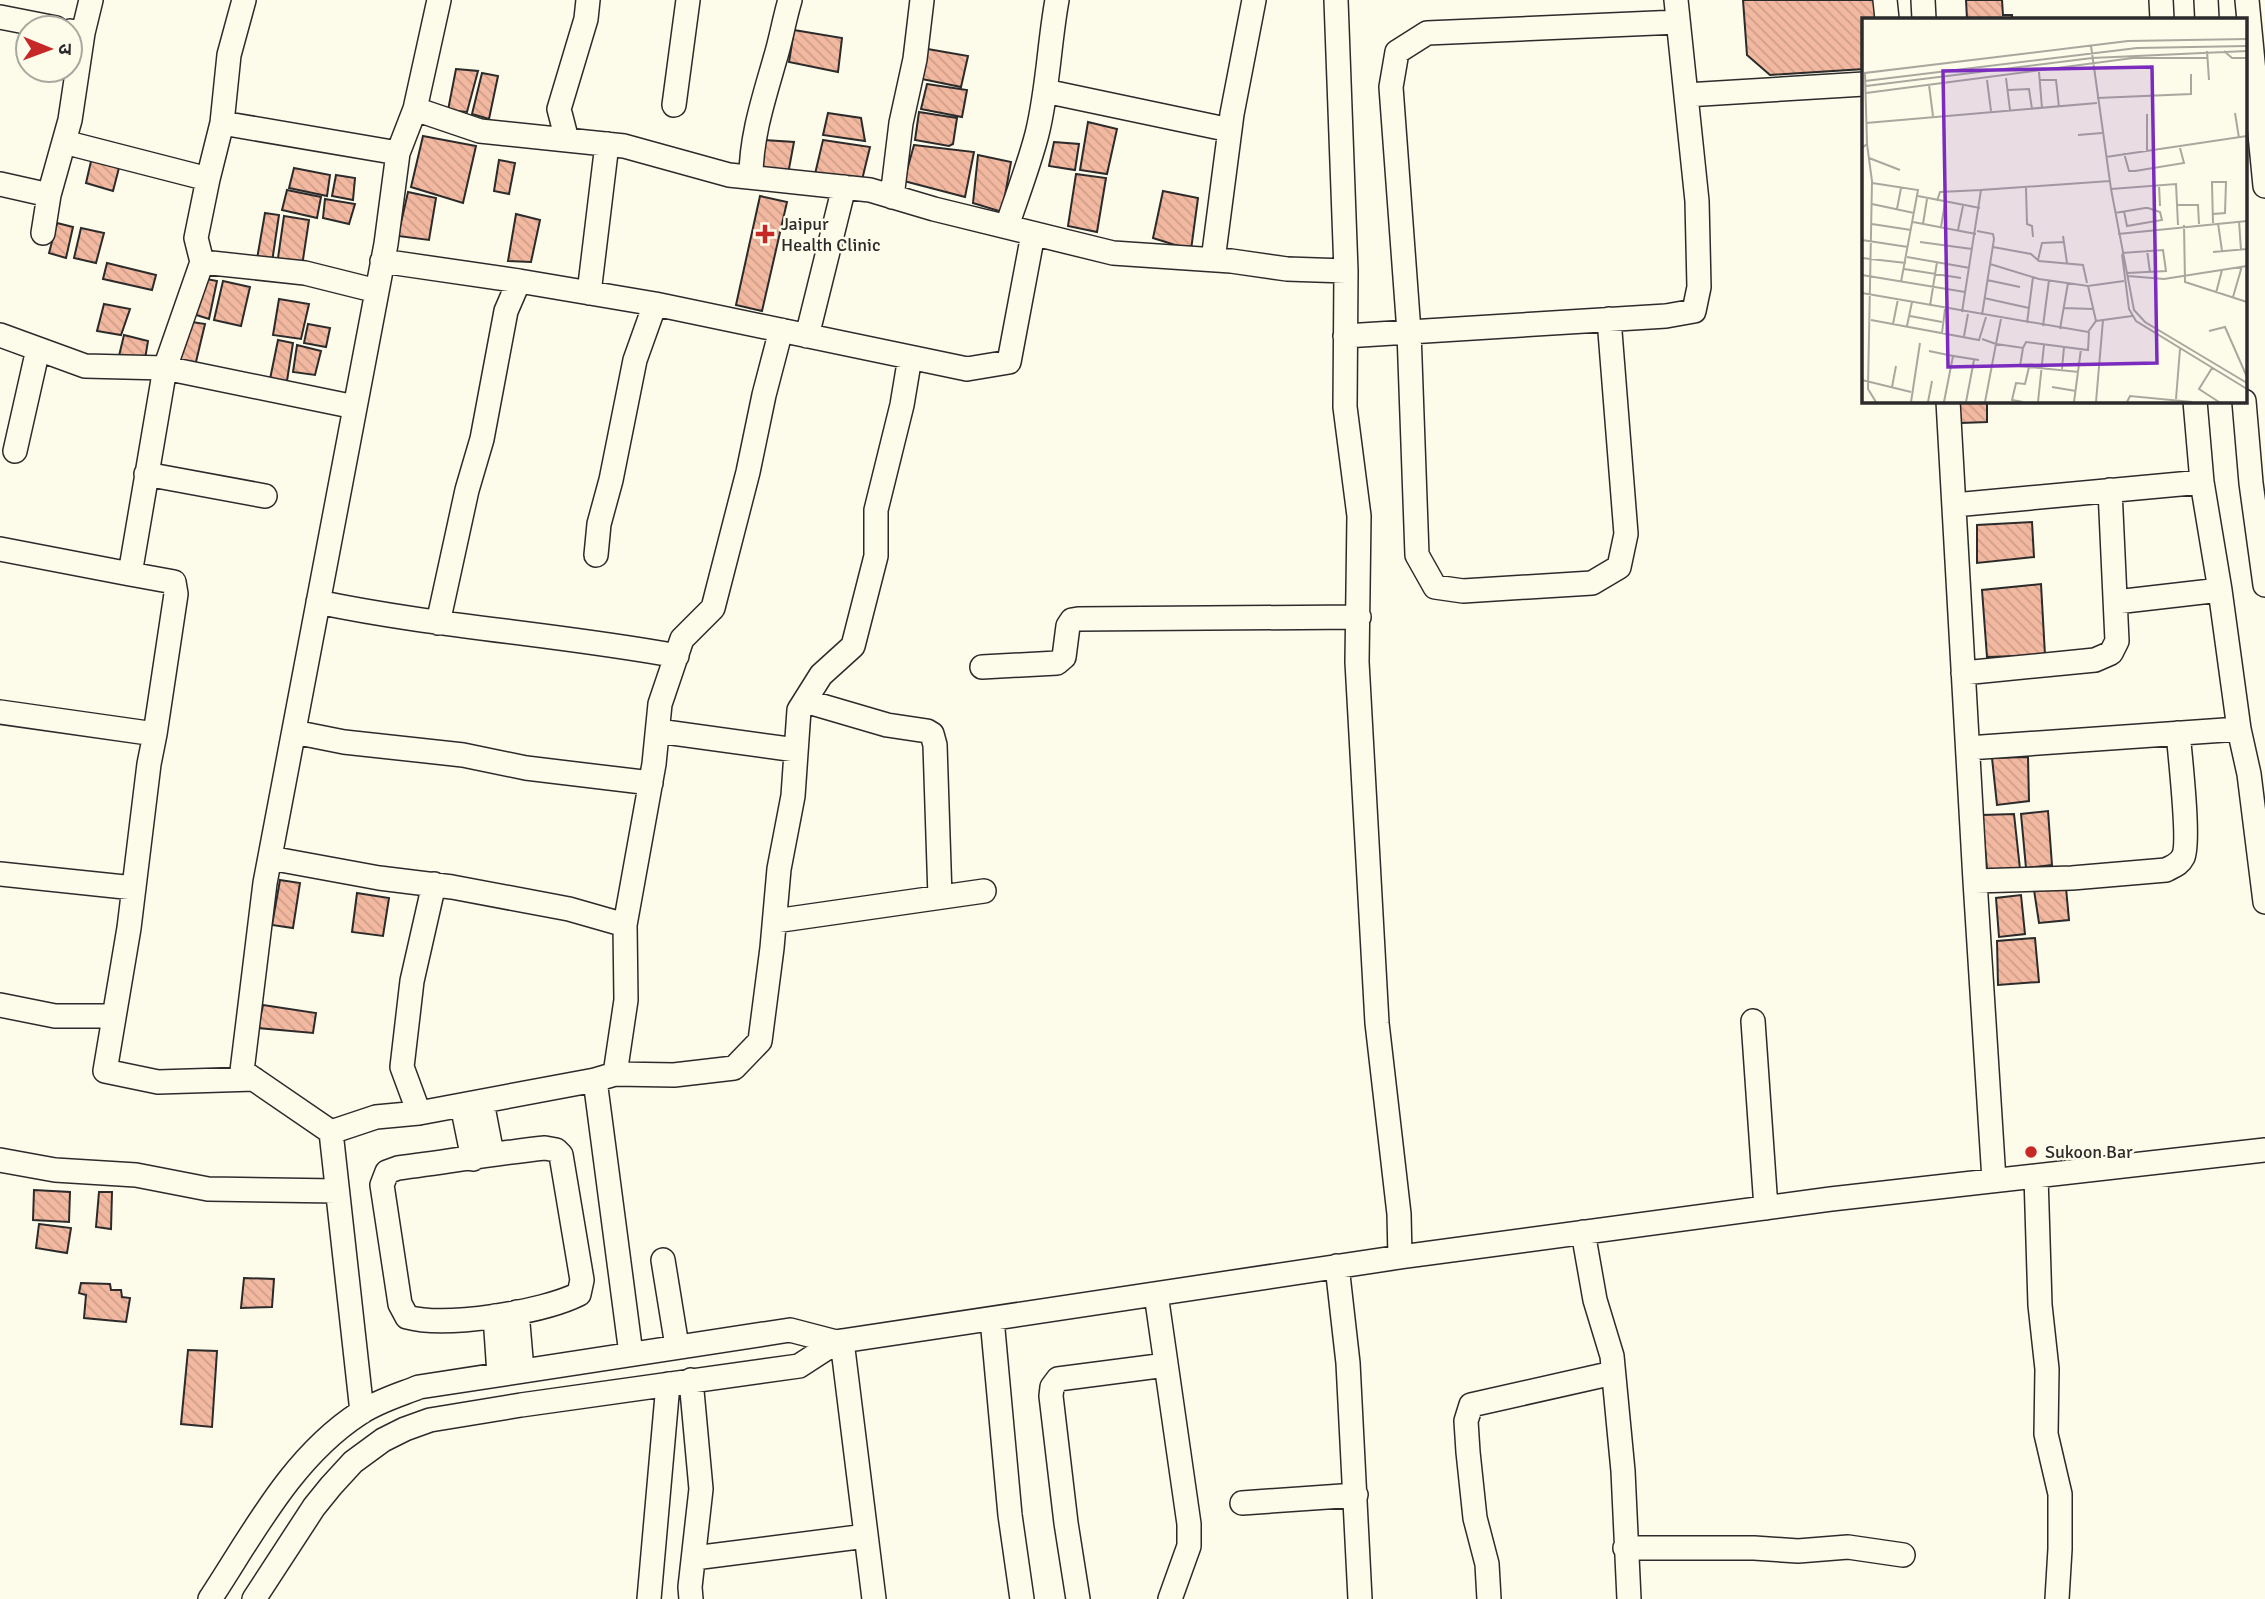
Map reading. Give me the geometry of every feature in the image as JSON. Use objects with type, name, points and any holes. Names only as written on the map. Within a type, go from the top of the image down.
[{"type":"street","points":[[130,574],[165,368],[202,262],[196,239],[222,123],[229,55],[244,0]]},
{"type":"street","points":[[362,1412],[331,1132],[242,1071],[265,883],[377,290],[398,153],[415,109],[439,0]]},
{"type":"street","points":[[567,140],[559,109],[586,19],[588,0]]},
{"type":"street","points":[[674,105],[688,0]]},
{"type":"street","points":[[751,177],[751,157],[758,116],[790,0]]},
{"type":"street","points":[[892,197],[901,123],[915,58],[922,0]]},
{"type":"street","points":[[1007,226],[1037,133],[1058,0]]},
{"type":"street","points":[[1213,260],[1230,130],[1254,0]]},
{"type":"street","points":[[1336,0],[1346,271],[1345,407],[1359,516],[1358,674],[1377,1023],[1399,1214],[1400,1257]]},
{"type":"street","points":[[1885,0],[1887,18]]},
{"type":"street","points":[[1923,0],[1924,18]]},
{"type":"street","points":[[2161,0],[2162,18]]},
{"type":"street","points":[[2206,0],[2207,18]]},
{"type":"street","points":[[2247,0],[2265,186]]},
{"type":"street","points":[[1345,336],[1409,332],[1609,319],[1666,316],[1694,312],[1699,287],[1697,201],[1677,11],[1427,33],[1397,52],[1391,87],[1409,332],[1417,555],[1436,587],[1464,590],[1592,583],[1619,566],[1626,534],[1609,319]]},
{"type":"street","points":[[43,233],[49,195],[70,120],[73,84]]},
{"type":"street","points":[[1686,95],[1862,84]]},
{"type":"street","points":[[1045,91],[1230,130]]},
{"type":"street","points":[[415,109],[480,131],[624,146],[729,175],[870,190],[934,209],[1113,253],[1213,260],[1287,269],[1346,271]]},
{"type":"street","points":[[222,123],[398,153]]},
{"type":"street","points":[[64,142],[208,179]]},
{"type":"street","points":[[589,293],[607,144]]},
{"type":"street","points":[[0,184],[49,195]]},
{"type":"street","points":[[807,335],[844,187]]},
{"type":"street","points":[[382,261],[655,304],[967,369],[1009,362],[1033,234]]},
{"type":"street","points":[[202,262],[306,273],[377,290]]},
{"type":"street","points":[[438,623],[467,490],[482,439],[506,311],[519,281]]},
{"type":"street","points":[[596,555],[599,524],[611,480],[635,360],[655,304]]},
{"type":"street","points":[[631,1354],[605,1077],[626,1000],[625,925],[651,783],[660,704],[682,639],[713,608],[781,330]]},
{"type":"street","points":[[0,335],[85,366],[165,368],[355,407]]},
{"type":"street","points":[[15,451],[38,349]]},
{"type":"street","points":[[331,1132],[376,1117],[472,1104],[605,1077],[674,1075],[734,1068],[760,1041],[779,869],[793,796],[799,710],[821,675],[853,646],[876,556],[876,510],[902,405],[910,357]]},
{"type":"street","points":[[1948,402],[1994,1181]]},
{"type":"street","points":[[2195,402],[2202,482],[2239,729],[2249,774],[2265,902]]},
{"type":"street","points":[[2244,402],[2251,483],[2265,585]]},
{"type":"street","points":[[146,474],[265,496]]},
{"type":"street","points":[[1954,505],[2202,482]]},
{"type":"street","points":[[1963,673],[2095,660],[2111,653],[2117,641],[2110,491]]},
{"type":"street","points":[[0,549],[174,582],[176,586],[149,764],[129,928],[105,1071],[158,1082],[254,1079]]},
{"type":"street","points":[[2116,603],[2220,590]]},
{"type":"street","points":[[318,603],[382,616],[618,645],[677,656]]},
{"type":"street","points":[[982,667],[1062,661],[1068,626],[1072,620],[1078,619],[1359,617]]},
{"type":"street","points":[[804,701],[887,725],[928,731],[932,734],[935,745],[940,897]]},
{"type":"street","points":[[0,712],[155,734]]},
{"type":"street","points":[[1968,748],[2239,729]]},
{"type":"street","points":[[658,731],[796,750]]},
{"type":"street","points":[[294,732],[344,742],[463,755],[526,768],[651,783]]},
{"type":"street","points":[[1975,881],[2072,878],[2166,870],[2178,864],[2185,855],[2186,837],[2178,733]]},
{"type":"street","points":[[270,858],[569,909],[625,925]]},
{"type":"street","points":[[0,874],[134,888]]},
{"type":"street","points":[[419,1113],[402,1068],[412,981],[434,884]]},
{"type":"street","points":[[775,921],[984,891]]},
{"type":"street","points":[[0,1005],[55,1016],[114,1016]]},
{"type":"street","points":[[1753,1021],[1766,1208]]},
{"type":"street","points":[[472,1104],[483,1156]]},
{"type":"street","points":[[545,1149],[556,1150],[561,1155],[582,1280],[579,1294],[506,1314],[421,1321],[407,1317],[400,1304],[382,1185],[387,1172],[398,1168],[545,1149]]},
{"type":"street","points":[[211,1599],[283,1488],[326,1438],[362,1412],[419,1387],[790,1330],[839,1342],[1400,1257],[1766,1208],[2265,1150]]},
{"type":"street","points":[[0,1160],[55,1170],[136,1175],[208,1189],[337,1191]]},
{"type":"street","points":[[2036,1176],[2039,1293],[2046,1369],[2046,1434],[2060,1494],[2057,1599]]},
{"type":"street","points":[[1583,1233],[1595,1300],[1612,1356],[1623,1471],[1629,1599]]},
{"type":"street","points":[[663,1259],[677,1346]]},
{"type":"street","points":[[1337,1266],[1348,1363],[1360,1599]]},
{"type":"street","points":[[1156,1294],[1189,1524],[1189,1546],[1170,1599]]},
{"type":"street","points":[[506,1314],[522,1370]]},
{"type":"street","points":[[499,1374],[506,1314]]},
{"type":"street","points":[[992,1319],[1010,1515],[1022,1599]]},
{"type":"street","points":[[254,1599],[314,1507],[353,1462],[383,1440],[430,1420],[799,1366],[839,1342]]},
{"type":"street","points":[[839,1342],[874,1599]]},
{"type":"street","points":[[1079,1599],[1063,1498],[1052,1387],[1058,1379],[1166,1365]]},
{"type":"street","points":[[1489,1599],[1487,1564],[1475,1518],[1468,1452],[1466,1422],[1471,1405],[1614,1373]]},
{"type":"street","points":[[680,1382],[701,1489],[691,1599]]},
{"type":"street","points":[[649,1599],[680,1382]]},
{"type":"street","points":[[1242,1503],[1356,1495]]},
{"type":"street","points":[[694,1558],[866,1536]]},
{"type":"street","points":[[1625,1548],[1754,1548],[1798,1551],[1849,1547],[1903,1555]]},
{"type":"building","points":[[1743,0],[1879,0],[1880,18],[1862,18],[1862,69],[1770,75],[1747,55]]},
{"type":"building","points":[[1966,0],[2002,0],[2003,15],[2012,15],[2012,18],[1967,18]]},
{"type":"building","points":[[794,30],[842,38],[838,72],[789,62]]},
{"type":"building","points":[[922,48],[968,56],[961,87],[917,78]]},
{"type":"building","points":[[456,69],[478,71],[467,112],[448,110]]},
{"type":"building","points":[[482,73],[498,76],[489,119],[472,114]]},
{"type":"building","points":[[927,84],[967,90],[962,117],[921,109]]},
{"type":"building","points":[[919,112],[957,118],[953,144],[949,146],[915,140]]},
{"type":"building","points":[[828,113],[861,118],[865,141],[823,135]]},
{"type":"building","points":[[1088,122],[1117,129],[1107,174],[1080,170]]},
{"type":"building","points":[[423,136],[476,146],[463,203],[411,187]]},
{"type":"building","points":[[764,140],[794,142],[788,174],[760,167]]},
{"type":"building","points":[[823,140],[870,147],[861,184],[815,174]]},
{"type":"building","points":[[1054,142],[1079,144],[1075,170],[1049,166]]},
{"type":"building","points":[[914,145],[974,152],[965,197],[904,181]]},
{"type":"building","points":[[978,155],[1011,162],[1002,212],[973,203]]},
{"type":"building","points":[[92,157],[120,164],[113,191],[86,183]]},
{"type":"building","points":[[499,160],[515,163],[509,194],[494,191]]},
{"type":"building","points":[[294,168],[330,175],[327,196],[289,188]]},
{"type":"building","points":[[1076,174],[1106,178],[1097,232],[1068,226]]},
{"type":"building","points":[[336,175],[355,178],[353,200],[332,196]]},
{"type":"building","points":[[287,190],[321,197],[317,218],[282,210]]},
{"type":"building","points":[[1163,191],[1198,198],[1191,250],[1153,238]]},
{"type":"building","points":[[408,192],[436,198],[429,240],[398,236]]},
{"type":"building","points":[[760,196],[787,202],[762,311],[736,305]]},
{"type":"building","points":[[325,199],[355,204],[349,224],[323,218]]},
{"type":"building","points":[[265,213],[279,215],[272,262],[257,259]]},
{"type":"building","points":[[516,214],[540,220],[531,262],[508,261]]},
{"type":"building","points":[[284,216],[309,220],[302,266],[277,265]]},
{"type":"building","points":[[57,223],[73,227],[66,258],[49,253]]},
{"type":"building","points":[[81,228],[104,233],[96,263],[74,258]]},
{"type":"building","points":[[107,263],[156,275],[152,290],[103,279]]},
{"type":"building","points":[[201,278],[217,281],[209,319],[190,313]]},
{"type":"building","points":[[223,281],[250,287],[241,326],[214,320]]},
{"type":"building","points":[[279,299],[309,304],[301,339],[273,335]]},
{"type":"building","points":[[104,304],[130,309],[121,335],[97,331]]},
{"type":"building","points":[[186,321],[205,324],[195,366],[175,362]]},
{"type":"building","points":[[308,324],[330,328],[326,347],[304,343]]},
{"type":"building","points":[[124,335],[148,341],[144,365],[118,360]]},
{"type":"building","points":[[278,340],[293,343],[286,387],[269,384]]},
{"type":"building","points":[[297,345],[321,351],[315,375],[293,372]]},
{"type":"building","points":[[1959,402],[1987,402],[1987,422],[1961,423]]},
{"type":"building","points":[[2032,522],[2034,557],[1977,563],[1977,525]]},
{"type":"building","points":[[2041,584],[2045,655],[1987,657],[1982,590]]},
{"type":"building","points":[[2028,757],[2029,801],[1997,805],[1992,758]]},
{"type":"building","points":[[2048,811],[2052,865],[2026,868],[2021,814]]},
{"type":"building","points":[[2014,814],[2020,869],[1987,869],[1982,815]]},
{"type":"building","points":[[280,880],[300,883],[293,928],[272,925]]},
{"type":"building","points":[[2066,888],[2069,920],[2039,923],[2034,890]]},
{"type":"building","points":[[357,893],[389,898],[383,936],[352,932]]},
{"type":"building","points":[[2021,895],[2025,934],[1999,937],[1996,898]]},
{"type":"building","points":[[2035,938],[2039,982],[1998,985],[1997,941]]},
{"type":"building","points":[[263,1005],[316,1013],[313,1033],[258,1028]]},
{"type":"building","points":[[34,1190],[70,1192],[69,1222],[33,1220]]},
{"type":"building","points":[[99,1192],[112,1192],[111,1229],[96,1227]]},
{"type":"building","points":[[39,1224],[71,1228],[67,1253],[36,1248]]},
{"type":"building","points":[[244,1278],[274,1279],[272,1307],[241,1308]]},
{"type":"building","points":[[81,1283],[110,1284],[111,1290],[121,1290],[122,1297],[130,1298],[126,1322],[84,1318],[86,1295],[79,1293]]},
{"type":"building","points":[[188,1350],[217,1351],[212,1427],[181,1424]]},
{"type":"place","name":"Jaipur Health Clinic","points":[[765,234]]},
{"type":"place","name":"Sukoon Bar","points":[[2031,1152]]}]
